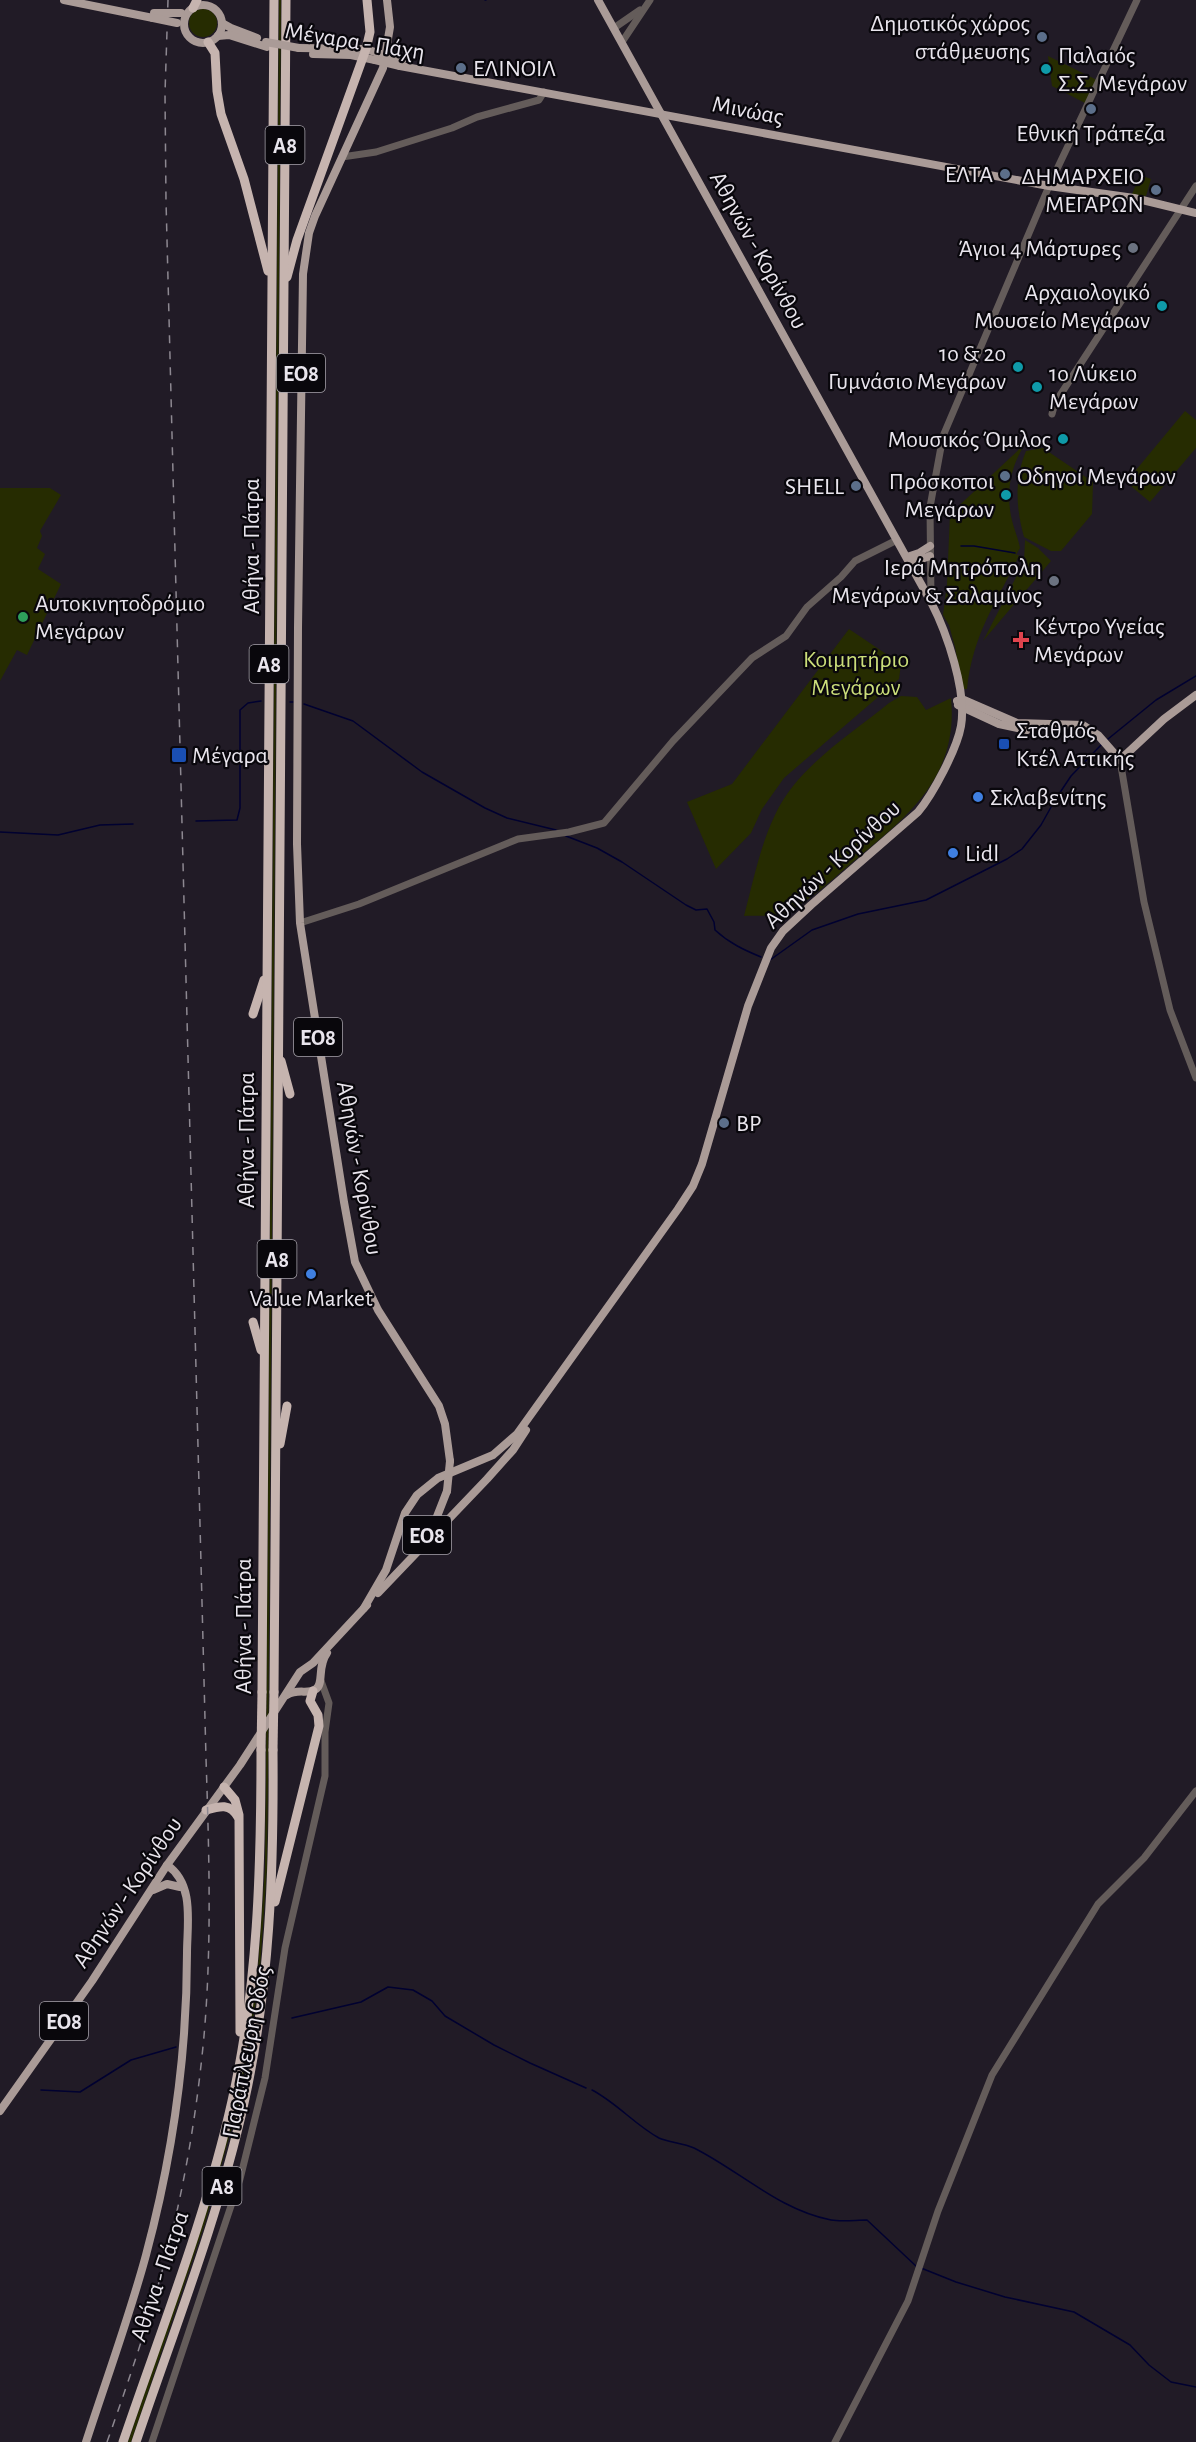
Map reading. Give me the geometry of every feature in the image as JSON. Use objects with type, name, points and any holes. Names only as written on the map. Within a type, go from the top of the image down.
[{"type":"highway","name":"Αθήνα - Πάτρα","points":[[123,2442],[207,2192],[228,2118],[252,1982],[257,1924],[262,1692],[274,0]]},
{"type":"highway","name":"Αθήνα - Πάτρα","points":[[136,2442],[215,2206],[235,2138],[259,2019],[269,1924],[274,1692],[286,0]]},
{"type":"highway","points":[[284,289],[297,240],[365,53],[369,38],[367,0]]},
{"type":"highway","points":[[369,38],[376,56]]},
{"type":"highway","points":[[208,42],[215,53],[221,114],[244,179],[272,284]]},
{"type":"highway","points":[[253,1014],[267,969]]},
{"type":"highway","points":[[278,1051],[290,1094]]},
{"type":"highway","points":[[253,1322],[264,1360]]},
{"type":"highway","points":[[275,1467],[287,1406]]},
{"type":"highway","points":[[269,1924],[319,1726],[318,1715],[310,1701],[311,1690]]},
{"type":"highway","points":[[224,1787],[234,1800],[240,1819],[240,2059]]},
{"type":"highway","points":[[206,1810],[227,1806],[240,1819]]},
{"type":"main road","points":[[64,0],[154,16],[181,25],[192,39],[199,42],[208,42],[218,36],[222,23],[219,12],[210,6],[154,16]]},
{"type":"main road","name":"Αθηνών - Κορίνθου","points":[[387,0],[390,27],[383,68],[312,224],[305,252],[297,695],[297,844],[300,923],[355,1262],[378,1310],[431,1391],[445,1424],[450,1461],[447,1491],[431,1528],[396,1573]]},
{"type":"main road","name":"Αθηνών - Κορίνθου","points":[[0,2111],[92,1981],[147,1894],[224,1787],[300,1672],[307,1668],[341,1633],[513,1450],[531,1418],[693,1186],[713,1129],[752,997],[771,948],[783,931],[811,905],[914,816],[927,799],[959,735],[958,703],[949,648],[931,602],[598,0]]},
{"type":"main road","points":[[181,25],[191,8]]},
{"type":"main road","name":"Μέγαρα - Πάχη","points":[[222,23],[266,44]]},
{"type":"main road","name":"Μέγαρα - Πάχη","points":[[218,36],[229,35],[300,50],[365,53],[440,74]]},
{"type":"main road","name":"Μινώας","points":[[440,74],[1049,186],[1134,198],[1196,213]]},
{"type":"main road","points":[[644,110],[652,95]]},
{"type":"main road","points":[[908,560],[930,546]]},
{"type":"main road","points":[[908,560],[930,556]]},
{"type":"main road","points":[[958,703],[1017,723],[1078,724],[1090,729],[1120,760],[1164,719],[1196,695]]},
{"type":"main road","points":[[958,703],[981,716],[1022,730],[1059,725]]},
{"type":"main road","name":"Αθηνών - Κορίνθου","points":[[951,751],[958,703]]},
{"type":"main road","points":[[959,735],[968,719],[972,716],[981,716]]},
{"type":"main road","name":"Αθηνών - Κορίνθου","points":[[364,1608],[386,1570],[405,1513],[417,1495],[438,1478],[493,1455],[510,1442],[531,1418]]},
{"type":"main road","name":"Αθηνών - Κορίνθου","points":[[311,1690],[321,1678],[322,1660],[341,1633]]},
{"type":"main road","points":[[307,1668],[314,1669],[321,1678]]},
{"type":"main road","points":[[298,1678],[299,1686],[311,1690]]},
{"type":"main road","points":[[286,1695],[295,1690],[311,1690]]},
{"type":"main road","points":[[86,2442],[146,2254],[170,2141],[183,2042],[187,1967],[181,1878],[165,1868]]},
{"type":"main road","points":[[147,1894],[162,1885],[172,1884],[183,1891]]},
{"type":"street","points":[[931,602],[930,507],[943,436],[1049,186],[1137,0]]},
{"type":"street","points":[[614,28],[648,2]]},
{"type":"street","points":[[622,42],[648,2]]},
{"type":"street","points":[[342,157],[371,153],[431,135],[477,117],[539,100],[544,92]]},
{"type":"street","points":[[1052,414],[1056,403],[1094,341],[1196,186]]},
{"type":"street","points":[[300,923],[365,902],[518,839],[569,832],[606,822],[679,734],[752,658],[786,636],[807,607],[841,577],[855,561],[897,540]]},
{"type":"street","points":[[1120,760],[1144,902],[1170,1010],[1196,1078]]},
{"type":"street","name":"Παράπλευρη Οδός","points":[[152,2442],[226,2225],[257,2114],[273,2034],[285,1948],[325,1776],[325,1732],[329,1703],[321,1678]]},
{"type":"street","points":[[311,1690],[321,1690],[327,1696]]},
{"type":"street","points":[[835,2442],[907,2303],[938,2211],[992,2075],[1098,1904],[1144,1858],[1196,1791]]},
{"type":"green space","points":[[279,0],[281,0],[267,1868],[259,1983],[239,2102],[205,2223],[131,2442],[128,2442],[205,2216],[237,2102],[257,1982],[265,1868]]},
{"type":"green space","points":[[203,9],[213,13],[217,23],[213,33],[203,37],[193,33],[189,23],[193,13]]},
{"type":"green space","points":[[1048,56],[1097,80],[1085,103],[1052,86]]},
{"type":"green space","points":[[1140,175],[1151,179],[1146,196],[1132,194]]},
{"type":"green space","points":[[1185,411],[1196,420],[1196,448],[1150,502],[1126,482]]},
{"type":"green space","points":[[1027,442],[1017,459],[1011,477],[1009,496],[1011,516],[1020,548],[1016,555],[1019,555],[980,636],[974,652],[967,689],[963,689],[955,647],[949,625],[943,615],[947,584],[950,514]]},
{"type":"green space","points":[[1043,448],[1093,482],[1092,514],[1061,551],[1051,551],[1024,537],[1019,515],[1017,494],[1022,462],[1026,451]]},
{"type":"green space","name":"Αυτοκινητοδρόμιο Μεγάρων","points":[[0,488],[50,488],[61,495],[40,531],[42,536],[37,548],[45,554],[38,569],[61,584],[27,655],[17,650],[0,681]]},
{"type":"green space","points":[[1025,540],[1038,548],[1051,561],[983,641],[1024,562]]},
{"type":"green space","name":"Κοιμητήριο Μεγάρων","points":[[849,629],[901,664],[899,679],[784,778],[762,809],[751,833],[716,869],[687,802],[732,784]]},
{"type":"green space","points":[[901,696],[917,697],[926,710],[951,698],[951,727],[946,752],[937,775],[924,795],[889,831],[808,899],[781,914],[744,916],[765,839],[785,798],[810,767],[889,703]]},
{"type":"waterway","points":[[961,546],[1015,553]]},
{"type":"waterway","points":[[1108,739],[1156,700],[1196,676]]},
{"type":"waterway","points":[[196,821],[237,820],[240,808],[240,710],[248,703],[261,701]]},
{"type":"waterway","points":[[304,704],[353,721],[422,772],[485,808],[507,818],[556,830]]},
{"type":"waterway","points":[[770,960],[812,930],[858,914],[926,900],[1007,859],[1022,849],[1041,825],[1071,776],[1101,745]]},
{"type":"waterway","points":[[0,832],[58,835],[100,825],[133,824]]},
{"type":"waterway","points":[[566,836],[597,848],[622,862],[686,905],[696,910],[707,909],[714,922],[715,930],[737,946],[761,957]]},
{"type":"waterway","points":[[292,2018],[361,2002],[388,1987],[413,1990],[432,2001],[445,2016],[494,2045],[586,2088]]},
{"type":"waterway","points":[[41,2090],[80,2092],[131,2060],[176,2047]]},
{"type":"waterway","points":[[592,2090],[659,2138],[694,2148],[794,2208],[831,2220],[867,2220],[917,2267]]},
{"type":"waterway","points":[[921,2268],[956,2282],[1005,2297],[1074,2312],[1130,2345],[1149,2365],[1171,2382],[1196,2387]]},
{"type":"railway","points":[[107,2442],[151,2309],[178,2208],[198,2093],[208,1967],[208,1828],[166,201],[165,93],[168,0]]},
{"type":"place","name":"Δημοτικός χώρος στάθμευσης","points":[[1042,37]]},
{"type":"place","name":"ΕΛΙΝΟΙΛ","points":[[461,68]]},
{"type":"place","name":"Παλαιός Σ.Σ. Μεγάρων","points":[[1046,69]]},
{"type":"place","name":"Εθνική Τράπεζα","points":[[1091,109]]},
{"type":"place","name":"ΕΛΤΑ","points":[[1005,174]]},
{"type":"place","name":"ΔΗΜΑΡΧΕΙΟ ΜΕΓΑΡΩΝ","points":[[1156,190]]},
{"type":"place","name":"Άγιοι 4 Μάρτυρες","points":[[1133,248]]},
{"type":"place","name":"Αρχαιολογικό Μουσείο Μεγάρων","points":[[1162,306]]},
{"type":"place","name":"1ο & 2ο Γυμνάσιο Μεγάρων","points":[[1018,367]]},
{"type":"place","name":"1ο Λύκειο Μεγάρων","points":[[1037,387]]},
{"type":"place","name":"Μουσικός Όμιλος","points":[[1063,439]]},
{"type":"place","name":"Οδηγοί Μεγάρων","points":[[1005,476]]},
{"type":"place","name":"SHELL","points":[[856,486]]},
{"type":"place","name":"Πρόσκοποι Μεγάρων","points":[[1006,495]]},
{"type":"place","name":"Ιερά Μητρόπολη Μεγάρων & Σαλαμίνος","points":[[1054,581]]},
{"type":"place","name":"Αυτοκινητοδρόμιο Μεγάρων","points":[[23,617]]},
{"type":"place","name":"Κέντρο Υγείας Μεγάρων","points":[[1021,640]]},
{"type":"place","name":"Σταθμός Κτέλ Αττικής","points":[[1004,744]]},
{"type":"place","name":"Μέγαρα","points":[[179,755]]},
{"type":"place","name":"Σκλαβενίτης","points":[[978,797]]},
{"type":"place","name":"Lidl","points":[[953,853]]},
{"type":"place","name":"BP","points":[[724,1123]]},
{"type":"place","name":"Value Market","points":[[311,1274]]}]
